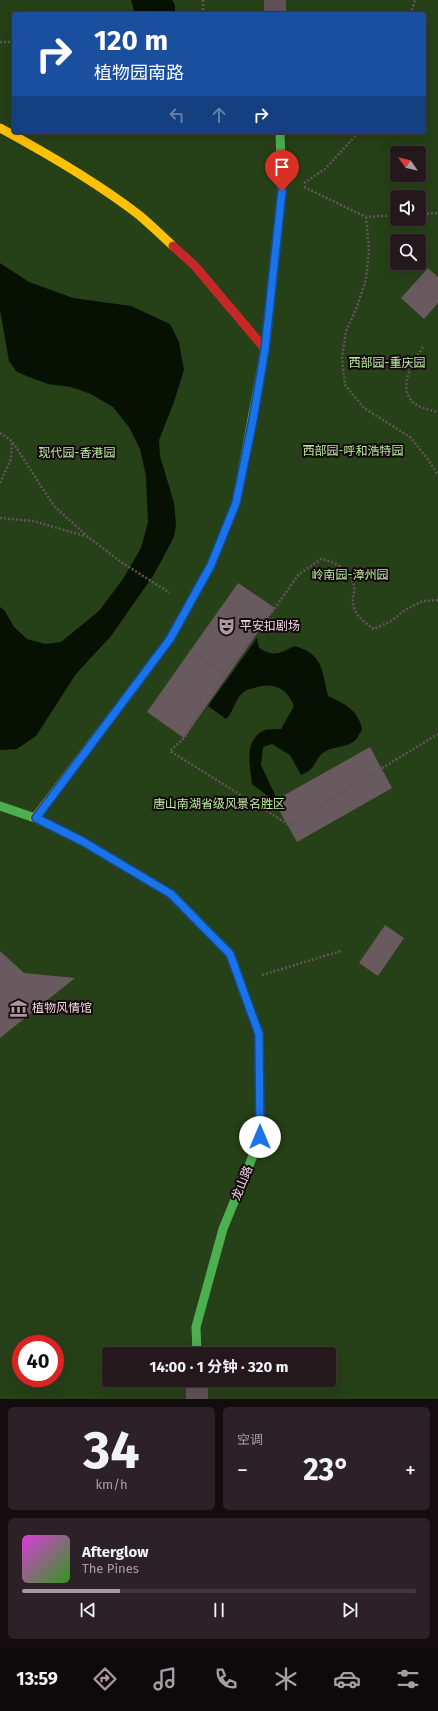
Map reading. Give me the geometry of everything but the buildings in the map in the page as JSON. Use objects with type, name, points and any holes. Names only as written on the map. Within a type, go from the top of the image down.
[{"type":"street","points":[[275,0],[275,12]]},
{"type":"street","points":[[0,128],[87,179],[140,216],[195,266],[265,349]]},
{"type":"street","points":[[36,818],[170,639],[211,565],[236,503],[253,420],[265,349],[282,191],[280,134]]},
{"type":"street","name":"龙山路","points":[[0,806],[36,818],[82,841],[171,894],[230,954],[240,981],[259,1034],[260,1137],[223,1229],[196,1327],[196,1347]]},
{"type":"street","points":[[197,1387],[197,1399]]},
{"type":"path","points":[[203,0],[203,12]]},
{"type":"path","points":[[412,12],[415,0]]},
{"type":"path","points":[[0,42],[12,42]]},
{"type":"path","points":[[358,134],[350,144],[325,169],[300,186],[366,217],[390,216]]},
{"type":"path","points":[[426,214],[438,213]]},
{"type":"path","points":[[366,217],[369,249],[366,279],[357,306],[346,331],[342,358],[345,384],[364,408],[410,437],[428,458],[438,475]]},
{"type":"path","points":[[423,347],[409,371],[406,391],[415,404],[438,412]]},
{"type":"path","points":[[0,433],[12,441],[54,506],[87,536],[121,562],[159,586]]},
{"type":"path","points":[[0,483],[11,459],[12,441]]},
{"type":"path","points":[[0,518],[33,521],[87,536]]},
{"type":"path","points":[[438,600],[423,602],[405,610],[391,621],[374,629],[363,622],[353,604],[354,586],[347,572],[332,561],[320,559],[299,574],[225,674],[184,738],[170,751],[289,825],[438,734]]},
{"type":"path","points":[[170,639],[225,674]]},
{"type":"path","points":[[240,981],[341,951]]},
{"type":"green space","name":"唐山南湖省级风景名胜区","points":[[0,0],[438,0],[438,1399],[0,1399]]},
{"type":"shaded area","points":[[131,0],[172,0],[175,5],[175,12],[134,12]]},
{"type":"shaded area","points":[[0,263],[29,282],[73,298],[131,306],[170,324],[179,342],[184,370],[174,402],[159,440],[160,456],[174,503],[176,524],[174,537],[153,576],[111,636],[76,674],[36,736],[17,749],[0,750],[0,607],[5,611],[14,627],[27,639],[45,644],[61,642],[99,611],[123,579],[141,548],[148,522],[146,476],[140,449],[129,427],[113,407],[91,394],[71,387],[48,384],[17,372],[9,361],[0,310]]},
{"type":"shaded area","points":[[257,638],[259,648],[269,653],[280,653],[294,646],[311,653],[320,664],[328,696],[350,708],[360,722],[362,729],[354,741],[323,753],[310,770],[301,775],[290,755],[272,744],[263,747],[261,765],[276,797],[273,800],[252,784],[249,761],[253,740],[258,734],[265,730],[281,729],[294,706],[287,694],[283,690],[273,686],[261,686],[248,689],[239,697],[231,713],[226,719],[208,706]]},
{"type":"traffic: fast","points":[[243,467],[265,349],[282,191],[280,134]]},
{"type":"traffic: fast","points":[[0,806],[35,818],[82,841],[171,894],[228,952]]},
{"type":"traffic: fast","points":[[197,1347],[196,1327],[223,1229],[259,1141]]},
{"type":"traffic: slow","points":[[0,128],[54,158],[106,191],[139,215],[173,246]]},
{"type":"traffic: slow","points":[[35,818],[147,670]]},
{"type":"traffic: jam","points":[[173,246],[195,266],[265,349]]},
{"type":"traffic: jam","points":[[147,670],[170,639],[211,565],[236,503],[243,467]]},
{"type":"traffic: jam","points":[[228,952],[259,1034],[259,1141]]},
{"type":"place","name":"平安扣剧场","points":[[227,626]]},
{"type":"place","name":"植物风情馆","points":[[19,1008]]},
{"type":"route","points":[[260,1137],[259,1034],[230,954],[171,894],[82,841],[36,818],[170,639],[211,565],[236,503],[253,420],[265,349],[282,191]]},
{"type":"park label","name":"西部园-重庆园","points":[[387,363]]},
{"type":"park label","name":"西部园-呼和浩特园","points":[[353,451]]},
{"type":"park label","name":"现代园-香港园","points":[[77,453]]},
{"type":"park label","name":"岭南园-漳州园","points":[[350,575]]}]
